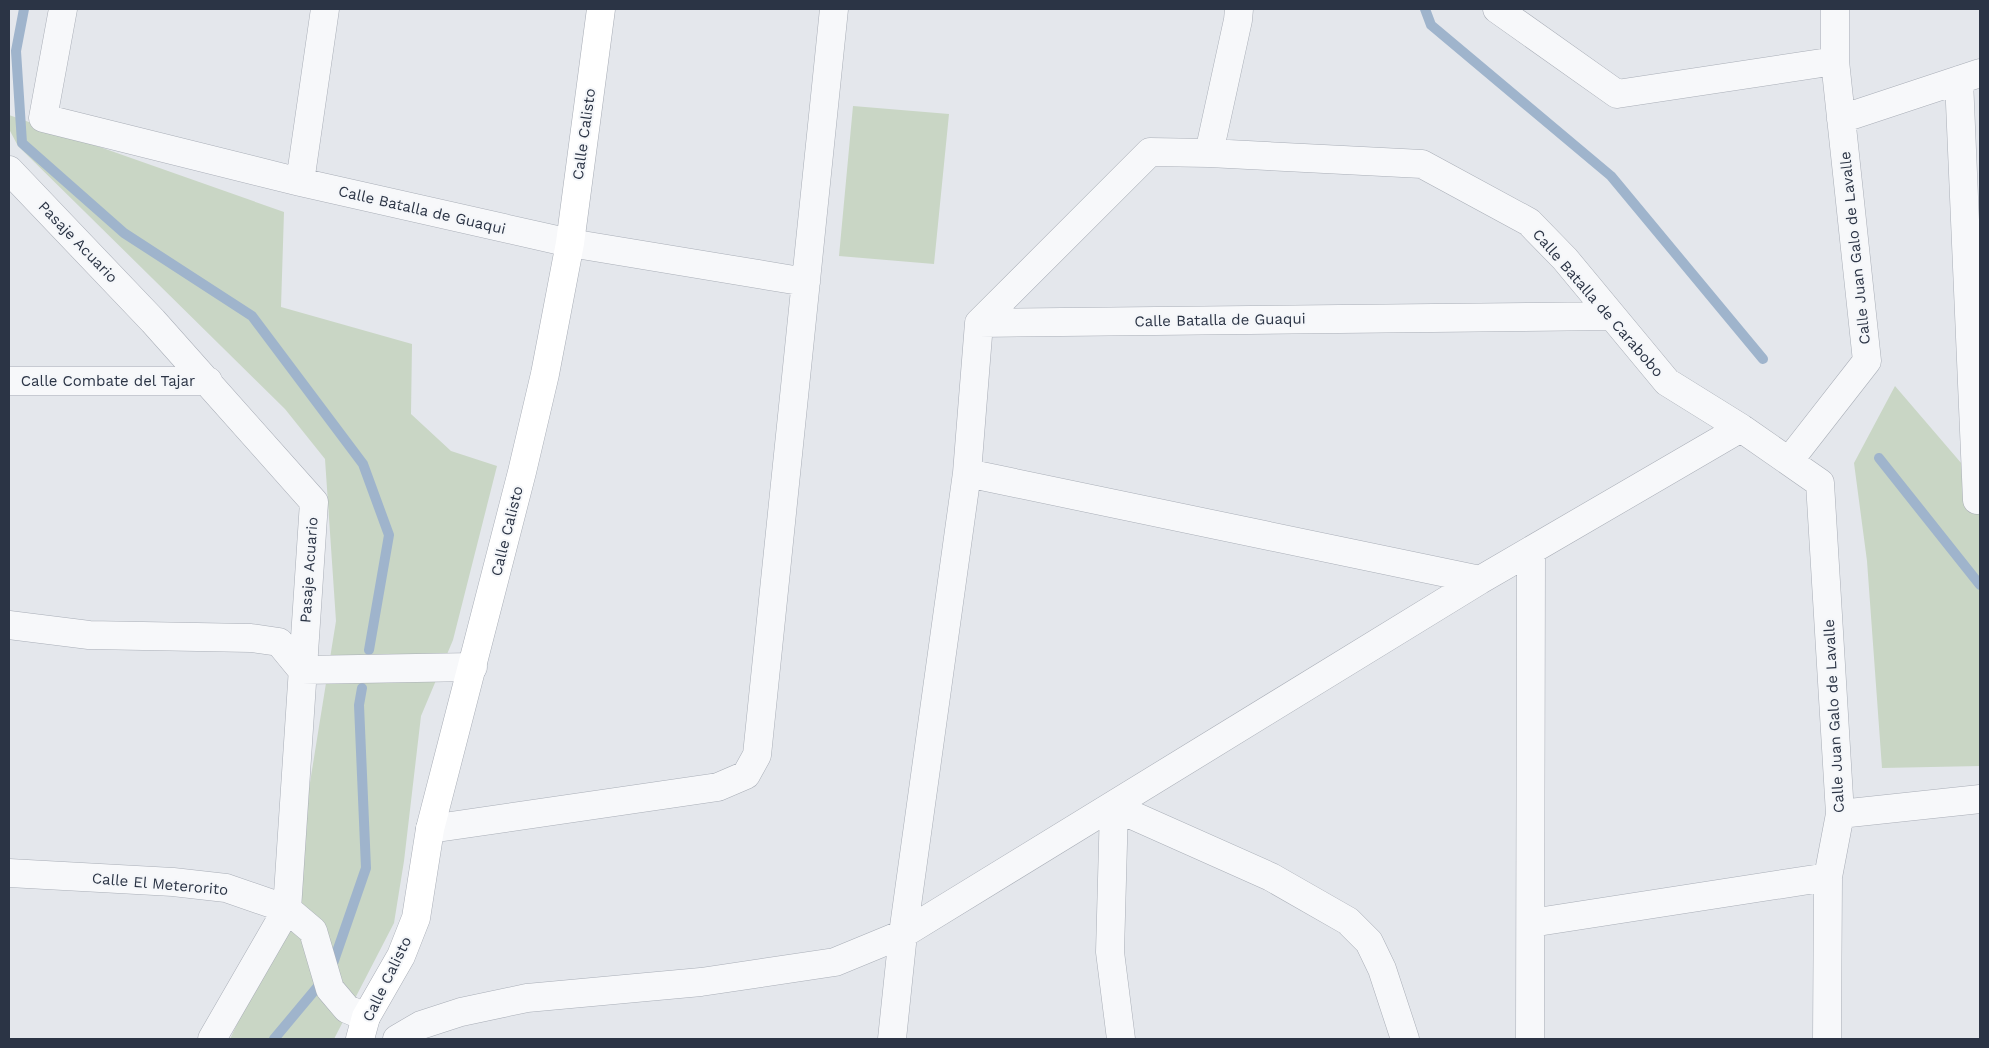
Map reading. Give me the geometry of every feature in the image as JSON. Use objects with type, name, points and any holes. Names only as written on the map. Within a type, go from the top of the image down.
[{"type":"street","name":"Calle Batalla de Guaqui","points":[[63,9],[43,118],[300,182],[570,243],[806,282]]},
{"type":"street","points":[[300,182],[325,9]]},
{"type":"street","name":"Calle Calisto","points":[[363,1028],[401,956],[416,918],[430,829],[473,667],[545,374],[570,243],[601,9]]},
{"type":"street","points":[[430,829],[718,787],[746,775],[757,755],[834,9]]},
{"type":"street","points":[[1209,153],[1239,9]]},
{"type":"street","points":[[1497,9],[1498,12],[1617,94],[1835,61]]},
{"type":"street","name":"Calle Juan Galo de Lavalle","points":[[1789,461],[1867,361],[1835,61],[1835,9]]},
{"type":"street","points":[[1841,119],[1969,76],[1977,500]]},
{"type":"street","name":"Calle Batalla de Carabobo","points":[[980,323],[1150,152],[1209,153],[1422,164],[1528,222],[1564,259],[1667,382],[1741,428],[1820,482]]},
{"type":"street","name":"Pasaje Acuario","points":[[9,170],[208,381],[314,502],[287,910],[212,1039]]},
{"type":"street","name":"Calle Batalla de Guaqui","points":[[980,323],[1612,316]]},
{"type":"street","points":[[892,1039],[903,934],[967,473],[980,323]]},
{"type":"street","name":"Calle Combate del Tajar","points":[[9,381],[208,381]]},
{"type":"street","points":[[397,1039],[421,1025],[461,1012],[526,998],[701,982],[835,962],[903,934],[1114,807],[1480,580],[1741,428]]},
{"type":"street","points":[[967,473],[1480,580]]},
{"type":"street","name":"Calle Juan Galo de Lavalle","points":[[1820,482],[1840,814],[1828,877],[1827,1039]]},
{"type":"street","points":[[1530,1039],[1531,551]]},
{"type":"street","points":[[9,625],[89,635],[251,638],[279,642],[302,670],[473,667]]},
{"type":"street","points":[[1840,814],[1980,799]]},
{"type":"street","points":[[1114,807],[1110,952],[1121,1039]]},
{"type":"street","points":[[1114,807],[1271,877],[1348,921],[1369,942],[1382,969],[1405,1039]]},
{"type":"street","name":"Calle El Meterorito","points":[[9,873],[173,882],[226,888],[287,910],[313,931],[330,990],[363,1028]]},
{"type":"street","points":[[1530,923],[1828,877]]},
{"type":"green space","points":[[853,106],[949,114],[934,264],[839,256]]},
{"type":"green space","points":[[9,115],[284,212],[281,307],[412,344],[411,414],[451,451],[497,466],[453,640],[421,716],[404,861],[394,923],[334,1039],[230,1039],[277,939],[303,826],[336,621],[325,459],[285,409],[18,146],[9,129]]},
{"type":"green space","points":[[1895,386],[1980,485],[1980,766],[1882,768],[1867,561],[1854,463]]},
{"type":"waterway","points":[[24,9],[16,51],[22,143],[124,233],[252,316],[363,464],[389,535],[369,650]]},
{"type":"waterway","points":[[1425,9],[1431,25],[1611,176],[1763,359]]},
{"type":"waterway","points":[[1879,458],[1980,585]]},
{"type":"waterway","points":[[274,1039],[330,972],[366,868],[359,705],[362,688]]}]
